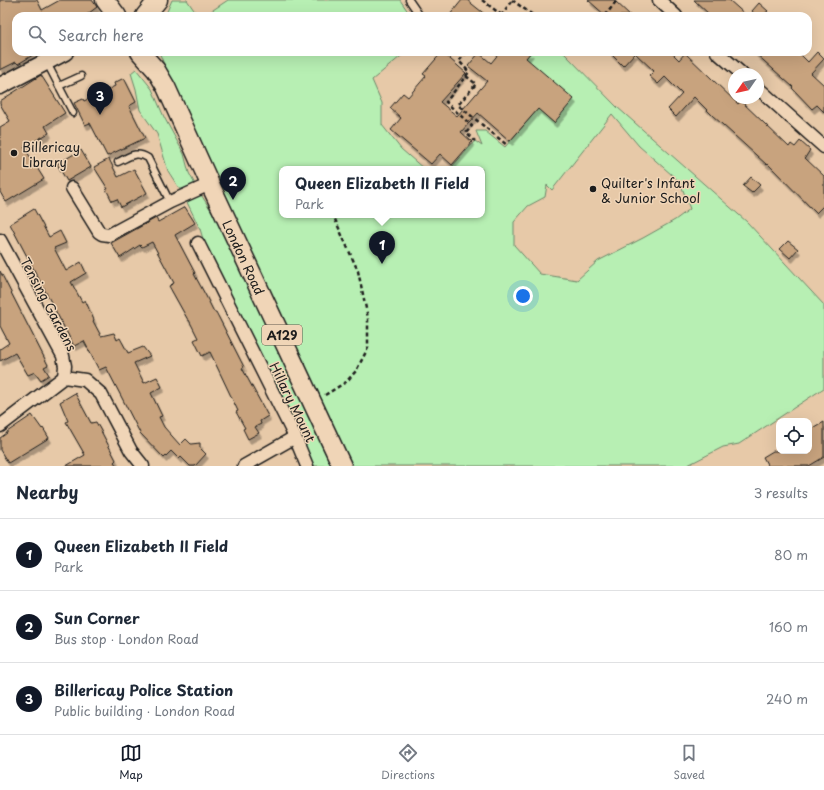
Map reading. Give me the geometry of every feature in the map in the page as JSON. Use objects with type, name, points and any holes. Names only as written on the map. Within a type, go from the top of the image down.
[{"type":"main road","points":[[105,0],[114,12]]},
{"type":"main road","points":[[148,12],[158,0]]},
{"type":"main road","points":[[0,86],[57,56]]},
{"type":"main road","name":"London Road","points":[[144,56],[156,70],[166,87],[342,466]]},
{"type":"street","points":[[659,0],[672,12]]},
{"type":"street","points":[[722,56],[735,68]]},
{"type":"street","points":[[764,93],[824,147]]},
{"type":"street","points":[[72,188],[99,232],[102,234],[109,234],[170,202],[210,184]]},
{"type":"street","name":"Tensing Gardens","points":[[0,240],[63,356],[65,366],[64,377]]},
{"type":"street","name":"Hillary Mount","points":[[198,243],[295,437],[307,466]]},
{"type":"street","points":[[0,426],[64,377],[85,380],[101,394],[131,451],[143,466]]},
{"type":"street","points":[[244,466],[295,437]]},
{"type":"lane","points":[[409,0],[417,12]]},
{"type":"lane","points":[[46,61],[73,113]]},
{"type":"lane","points":[[59,86],[81,76]]},
{"type":"lane","points":[[118,162],[138,153],[143,154],[148,158],[170,202]]},
{"type":"path","points":[[482,0],[497,12]]},
{"type":"path","points":[[504,12],[512,0],[528,12]]},
{"type":"path","points":[[608,12],[617,0]]},
{"type":"path","points":[[464,56],[459,61],[469,72],[446,102],[472,126],[466,133],[475,141]]},
{"type":"path","points":[[466,76],[476,84],[458,105],[507,145]]},
{"type":"path","points":[[311,397],[326,394],[346,382],[356,371],[368,348],[368,318],[358,271],[335,218]]},
{"type":"green space","points":[[172,0],[187,0],[195,12],[167,12]]},
{"type":"green space","points":[[228,0],[400,0],[408,12],[210,12]]},
{"type":"green space","points":[[161,56],[401,56],[372,80],[382,103],[382,125],[401,149],[421,166],[279,166],[279,218],[485,218],[485,166],[453,166],[475,141],[482,146],[476,131],[485,131],[505,147],[538,109],[554,123],[526,58],[528,56],[567,56],[617,107],[747,222],[824,305],[824,388],[778,418],[776,418],[776,420],[739,444],[723,447],[686,466],[307,466],[209,259],[200,229],[184,196],[168,171],[157,134],[140,110],[131,73],[136,69],[152,89],[164,117],[184,154],[189,173],[214,215],[235,239]],"holes":[[[612,114],[639,146],[680,182],[690,209],[675,220],[598,261],[577,280],[540,274],[514,245],[514,222],[528,206],[545,197],[547,185],[552,190]]]},
{"type":"building","points":[[0,0],[37,0],[42,10],[60,0],[92,0],[97,7],[90,12],[12,12],[12,56],[31,56],[18,64],[16,62],[0,70]]},
{"type":"building","points":[[462,0],[467,0],[482,12],[452,12]]},
{"type":"building","points":[[588,0],[614,0],[627,12],[602,12]]},
{"type":"building","points":[[694,0],[729,0],[742,12],[707,12]]},
{"type":"building","points":[[759,3],[768,11],[753,12],[752,11]]},
{"type":"building","points":[[817,52],[824,59],[811,73],[824,85],[824,112],[817,105],[812,109],[792,88],[793,87],[758,56],[802,56],[808,62]]},
{"type":"building","points":[[439,56],[447,56],[466,73],[440,102],[457,116],[487,81],[468,66],[476,56],[483,56],[491,63],[497,56],[528,56],[526,58],[574,99],[554,123],[538,109],[510,141],[478,113],[461,132],[472,142],[452,165],[440,154],[431,164],[391,130],[401,118],[390,108],[403,93],[408,97],[426,76],[423,74]]},
{"type":"building","points":[[613,56],[632,56],[623,66]]},
{"type":"building","points":[[638,56],[675,56],[679,60],[682,56],[688,56],[728,94],[728,104],[744,104],[789,147],[791,144],[795,147],[800,141],[810,150],[805,158],[824,176],[824,205],[816,213],[768,164],[767,165],[694,97],[676,117],[668,109],[682,94],[665,77],[658,84],[649,76],[654,71]]},
{"type":"building","points":[[41,75],[65,113],[45,126],[49,133],[24,147],[44,179],[6,202],[0,192],[0,127],[10,121],[0,104],[0,101]]},
{"type":"building","points":[[124,78],[136,102],[129,106],[145,138],[107,156],[90,123],[85,125],[74,103],[83,99],[84,101],[115,86],[114,83]]},
{"type":"building","points":[[81,150],[91,167],[67,181],[57,164]]},
{"type":"building","points":[[109,159],[118,177],[134,169],[147,193],[121,207],[117,199],[112,201],[106,189],[108,189],[94,167]]},
{"type":"building","points":[[751,177],[760,185],[752,193],[743,186]]},
{"type":"building","points":[[185,207],[195,223],[175,235],[214,312],[216,312],[244,367],[242,368],[268,416],[260,421],[261,424],[255,427],[259,433],[248,439],[243,429],[245,428],[236,412],[238,411],[210,352],[202,356],[194,340],[198,338],[169,286],[174,283],[152,242],[142,247],[140,245],[120,258],[111,243],[156,218],[158,222]]},
{"type":"building","points":[[34,209],[49,237],[60,231],[66,243],[54,248],[66,271],[81,262],[86,273],[71,282],[82,302],[85,300],[94,320],[93,321],[101,336],[114,333],[117,340],[120,338],[128,353],[143,347],[150,356],[134,363],[144,383],[157,377],[162,387],[151,393],[162,416],[159,417],[164,427],[180,445],[186,439],[191,444],[200,443],[200,448],[206,454],[195,466],[190,466],[181,457],[179,459],[171,451],[164,458],[140,433],[106,367],[99,370],[84,341],[74,346],[10,224]]},
{"type":"building","points":[[788,241],[798,249],[790,258],[780,249]]},
{"type":"building","points":[[0,271],[48,365],[44,367],[49,375],[41,380],[35,372],[28,375],[15,353],[0,361],[0,349],[9,343],[0,326]]},
{"type":"building","points":[[75,393],[91,423],[96,422],[116,460],[114,462],[117,466],[66,466],[85,455],[66,422],[68,421],[60,402]]},
{"type":"building","points":[[32,415],[49,438],[8,463],[0,450],[0,438]]},
{"type":"building","points":[[824,422],[824,457],[809,466],[768,466],[763,457],[773,451],[776,451],[776,454],[812,454],[812,429]]},
{"type":"place","name":"Billericay Police Station","points":[[100,115]]},
{"type":"place","name":"Billericay Library","points":[[14,153]]},
{"type":"place","name":"Quilter's Infant & Junior School","points":[[593,189]]},
{"type":"place","name":"Sun Corner","points":[[233,200]]},
{"type":"place","name":"Queen Elizabeth II Field","points":[[382,264]]}]
